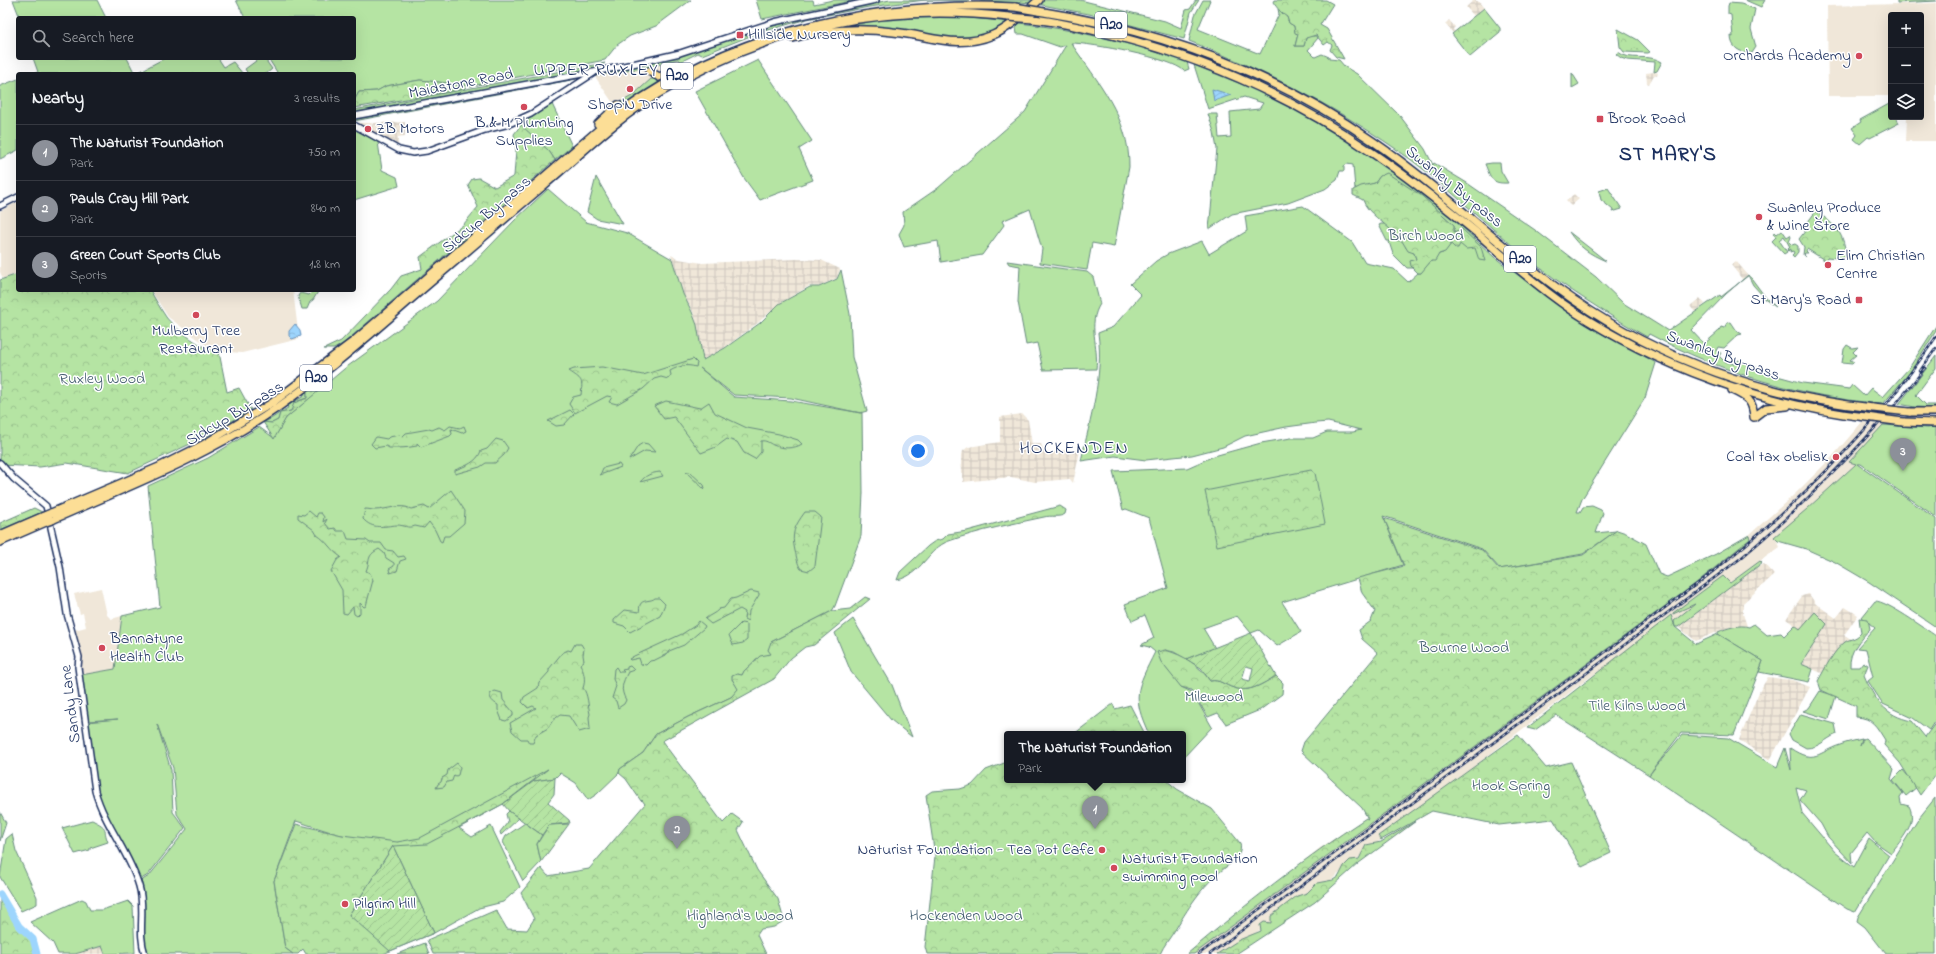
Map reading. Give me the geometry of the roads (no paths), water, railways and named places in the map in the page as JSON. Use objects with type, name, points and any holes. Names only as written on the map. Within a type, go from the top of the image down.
[{"type":"highway","name":"A20","points":[[744,50],[797,37],[857,30],[895,32],[953,42],[976,41],[994,35],[1011,24],[1039,0]]},
{"type":"highway","name":"Swanley By-pass","points":[[821,22],[861,12],[925,4],[980,4],[1016,7],[1089,19],[1195,50],[1251,72],[1309,101],[1374,142],[1443,194],[1522,260],[1574,300],[1621,329],[1664,350],[1725,375],[1784,393],[1842,404],[1873,408],[1912,412],[1936,412]]},
{"type":"highway","name":"Swanley By-pass","points":[[821,22],[867,16],[919,12],[952,12],[1033,19],[1090,29],[1199,60],[1249,82],[1311,113],[1370,150],[1437,201],[1515,267],[1572,310],[1657,357],[1724,384],[1784,403],[1863,416]]},
{"type":"highway","name":"A20","points":[[555,171],[618,122],[659,93],[744,50],[821,22]]},
{"type":"highway","name":"A20","points":[[555,171],[563,160],[623,110],[697,65],[732,49],[779,31],[821,22]]},
{"type":"highway","points":[[649,71],[655,76],[664,77],[707,57],[732,49]]},
{"type":"highway","points":[[563,160],[618,105]]},
{"type":"highway","name":"Sidcup By-pass","points":[[0,542],[204,445],[272,403],[354,341],[555,171]]},
{"type":"highway","points":[[1690,370],[1746,397],[1753,407],[1754,417],[1766,408],[1782,405],[1848,417],[1863,416]]},
{"type":"highway","name":"A20","points":[[1863,416],[1903,422],[1936,423]]},
{"type":"highway","name":"Sidcup By-pass","points":[[0,535],[48,518]]},
{"type":"street","name":"Maidstone Road","points":[[356,116],[596,72],[670,55],[774,22],[876,0]]},
{"type":"street","points":[[356,127],[398,150],[413,153],[426,151],[485,130],[509,124],[524,117],[596,72]]},
{"type":"street","points":[[0,206],[16,198]]},
{"type":"street","name":"Sandy Lane","points":[[0,463],[14,479],[46,506],[60,567],[67,614],[79,657],[78,666],[95,791],[100,810],[123,849],[140,887],[142,907],[141,939],[145,954]]},
{"type":"water","points":[[1212,89],[1231,95],[1214,101]]},
{"type":"water","points":[[295,324],[300,330],[301,336],[292,339],[289,336],[289,331]]},
{"type":"waterway","points":[[0,894],[19,926],[33,939],[37,954]]},
{"type":"railway","points":[[1199,954],[1701,581],[1735,554],[1799,498],[1857,438],[1911,373],[1936,337]]},
{"type":"railway","points":[[1920,371],[1936,348]]},
{"type":"railway","points":[[1210,954],[1741,558],[1791,514],[1838,468],[1883,419],[1925,368]]},
{"type":"place","name":"Hillside Nursery","points":[[740,35]]},
{"type":"place","name":"Orchards Academy","points":[[1859,56]]},
{"type":"place","name":"Shop'N Drive","points":[[630,89]]},
{"type":"place","name":"B & M Plumbing Supplies","points":[[524,107]]},
{"type":"place","name":"Brook Road","points":[[1600,119]]},
{"type":"place","name":"ZB Motors","points":[[368,129]]},
{"type":"place","name":"Swanley Produce & Wine Store","points":[[1759,217]]},
{"type":"place","name":"Elim Christian Centre","points":[[1828,265]]},
{"type":"place","name":"St Mary's Road","points":[[1859,300]]},
{"type":"place","name":"Mulberry Tree Restaurant","points":[[196,315]]},
{"type":"place","name":"Coal tax obelisk","points":[[1836,457]]},
{"type":"place","name":"Green Court Sports Club","points":[[1903,471]]},
{"type":"place","name":"Bannatyne Health Club","points":[[102,648]]},
{"type":"place","name":"The Naturist Foundation","points":[[1095,829]]},
{"type":"place","name":"Pauls Cray Hill Park","points":[[677,849]]},
{"type":"place","name":"Naturist Foundation - Tea Pot Cafe","points":[[1102,850]]},
{"type":"place","name":"Naturist Foundation swimming pool","points":[[1114,868]]},
{"type":"place","name":"Pilgrim Hill","points":[[345,904]]},
{"type":"district","name":"UPPER RUXLEY","points":[[596,71]]},
{"type":"district","name":"ST MARY'S","points":[[1668,155]]},
{"type":"district","name":"HOCKENDEN","points":[[1074,449]]},
{"type":"park label","name":"Birch Wood","points":[[1426,236]]},
{"type":"park label","name":"Ruxley Wood","points":[[102,379]]},
{"type":"park label","name":"Bourne Wood","points":[[1464,648]]},
{"type":"park label","name":"Milewood","points":[[1214,697]]},
{"type":"park label","name":"Tile Kilns Wood","points":[[1637,706]]},
{"type":"park label","name":"Hook Spring","points":[[1511,786]]},
{"type":"park label","name":"Highland's Wood","points":[[740,916]]},
{"type":"park label","name":"Hockenden Wood","points":[[966,916]]}]
